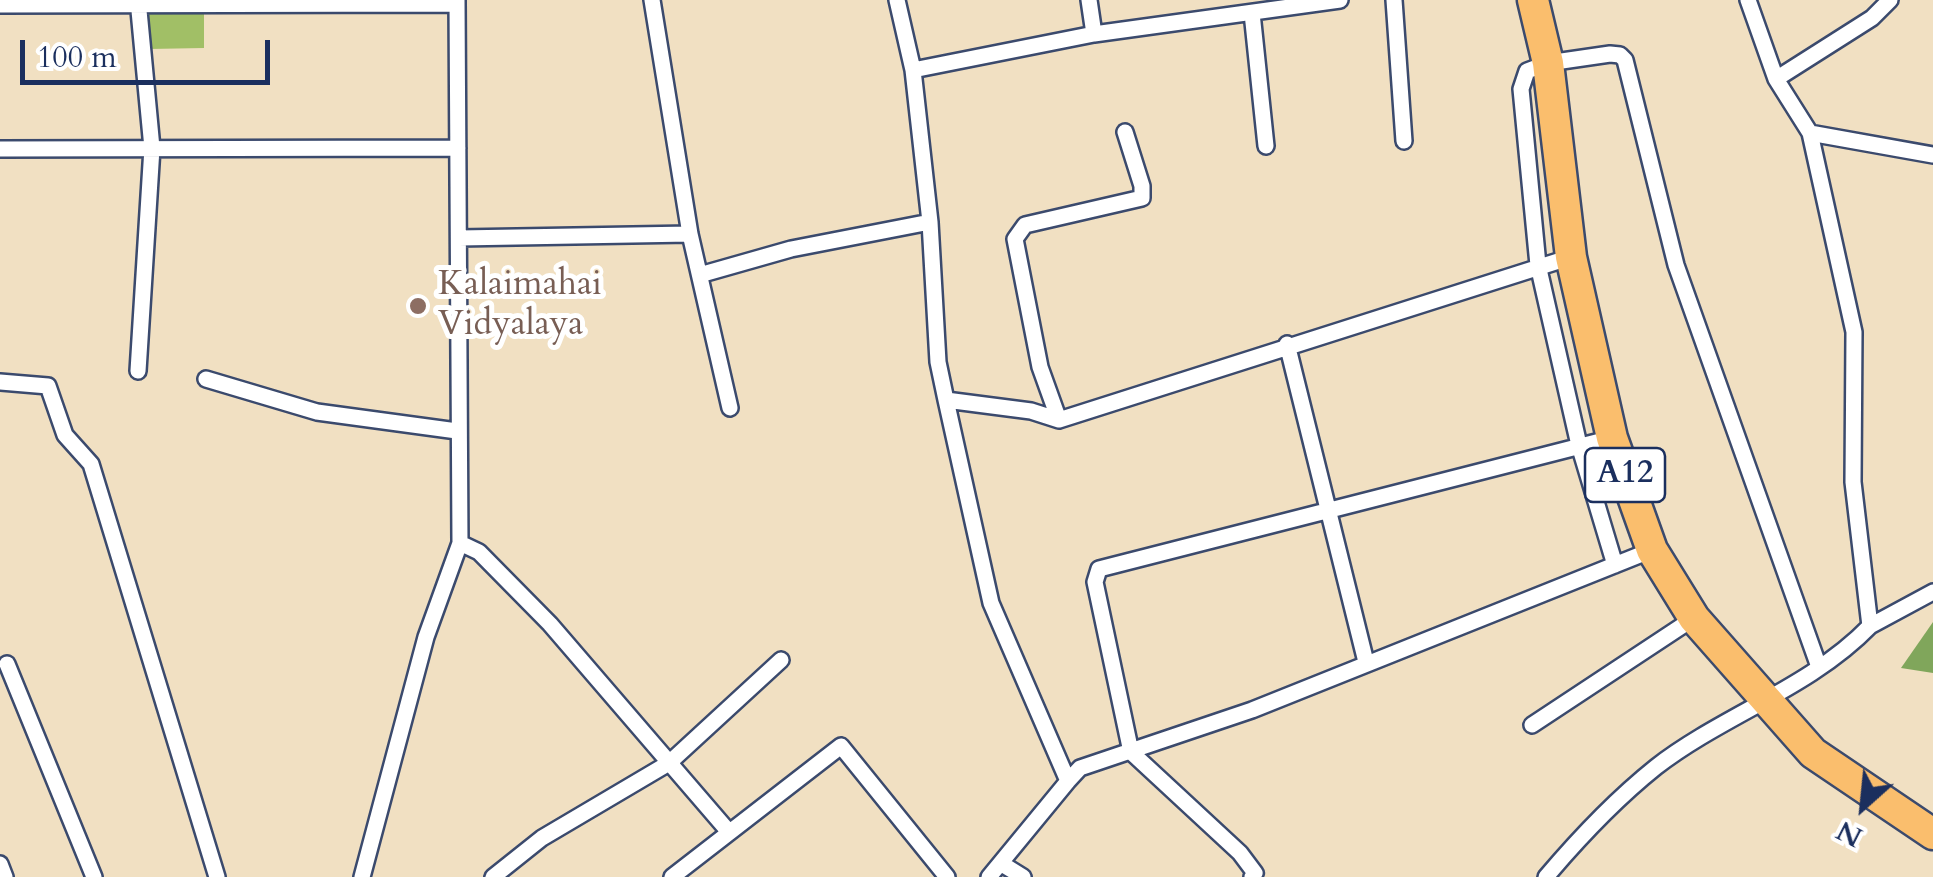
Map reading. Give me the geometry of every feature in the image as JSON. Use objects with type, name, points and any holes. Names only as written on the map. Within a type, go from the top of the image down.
[{"type":"highway","name":"A12","points":[[1533,0],[1548,63],[1572,257],[1612,438],[1652,550],[1694,618],[1813,753],[1933,834]]},
{"type":"street","points":[[652,0],[690,234],[730,408]]},
{"type":"street","points":[[897,0],[913,70],[930,222],[938,362],[946,400],[991,603],[1068,781]]},
{"type":"street","points":[[1089,0],[1094,34]]},
{"type":"street","points":[[913,70],[1094,34],[1340,0]]},
{"type":"street","points":[[1394,0],[1404,141]]},
{"type":"street","points":[[1748,0],[1776,79],[1810,133],[1854,332],[1853,482],[1870,626]]},
{"type":"street","points":[[1776,79],[1872,18],[1890,0]]},
{"type":"street","points":[[0,5],[457,2],[460,543],[426,637],[362,877]]},
{"type":"street","points":[[138,3],[152,148],[138,370]]},
{"type":"street","points":[[1252,12],[1266,146]]},
{"type":"street","points":[[1615,565],[1579,445],[1538,264],[1521,89],[1527,70],[1548,63],[1620,54],[1676,265],[1819,667]]},
{"type":"street","points":[[1059,420],[1040,366],[1015,239],[1025,225],[1142,198],[1125,132]]},
{"type":"street","points":[[1810,133],[1933,155]]},
{"type":"street","points":[[0,149],[458,148]]},
{"type":"street","points":[[702,274],[791,249],[930,222]]},
{"type":"street","points":[[459,238],[690,234]]},
{"type":"street","points":[[946,400],[1030,411],[1059,420],[1287,344],[1368,324],[1538,264],[1572,257]]},
{"type":"street","points":[[1287,344],[1366,662]]},
{"type":"street","points":[[206,379],[317,412],[457,431]]},
{"type":"street","points":[[0,382],[48,386],[65,435],[91,464],[217,877]]},
{"type":"street","points":[[1252,877],[1255,873],[1240,853],[1131,752],[1095,582],[1099,569],[1328,514],[1612,438]]},
{"type":"street","points":[[460,543],[480,552],[550,624],[729,832]]},
{"type":"street","points":[[990,877],[1080,768],[1252,710],[1652,550]]},
{"type":"street","points":[[1546,877],[1576,841],[1657,766],[1766,702],[1819,667],[1870,626],[1933,592]]},
{"type":"street","points":[[1532,725],[1694,618]]},
{"type":"street","points":[[493,877],[542,838],[669,762],[781,660]]},
{"type":"street","points":[[7,664],[94,877]]},
{"type":"street","points":[[672,877],[840,746],[947,877]]},
{"type":"street","points":[[0,864],[5,877]]},
{"type":"street","points":[[1002,864],[1023,877]]},
{"type":"green space","points":[[149,13],[204,13],[204,48],[149,49]]},
{"type":"green space","points":[[1933,622],[1933,673],[1901,668]]},
{"type":"place","name":"Kalaimahai Vidyalaya","points":[[418,306]]}]
